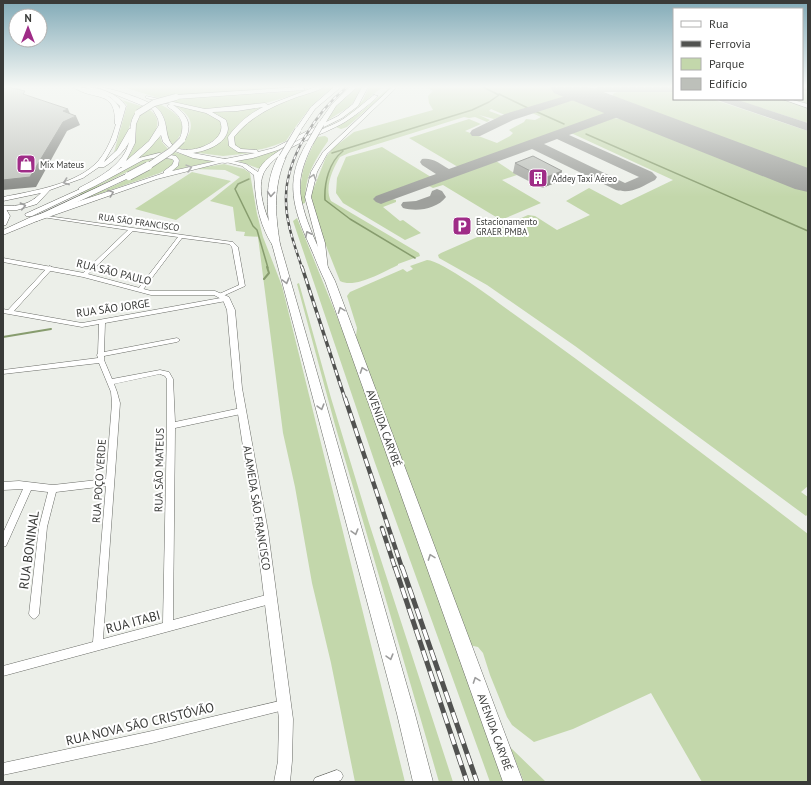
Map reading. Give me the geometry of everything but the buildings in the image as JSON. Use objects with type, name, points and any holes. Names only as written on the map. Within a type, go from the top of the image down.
[{"type":"highway","points":[[82,190],[124,159],[131,144],[133,124]]},
{"type":"highway","points":[[38,217],[128,176],[168,153],[182,140],[187,128],[187,124]]},
{"type":"highway","points":[[174,149],[190,151],[204,149],[216,142],[224,132],[224,124]]},
{"type":"highway","points":[[244,124],[238,128],[231,139],[232,146],[240,151],[254,152],[270,149]]},
{"type":"highway","points":[[302,124],[282,157],[275,172],[271,189],[271,216],[276,244],[406,714],[423,782]]},
{"type":"highway","name":"AVENIDA CARYBÉ","points":[[321,124],[310,140],[299,166],[296,183],[300,216],[324,270],[354,346],[513,782]]},
{"type":"highway","points":[[162,125],[166,142],[174,149],[225,161],[261,154],[296,140],[326,124]]},
{"type":"highway","points":[[101,181],[121,168],[150,143],[160,132],[162,125]]},
{"type":"highway","points":[[186,153],[225,157],[249,154],[270,149],[296,140]]},
{"type":"main road","points":[[81,176],[95,168],[104,159],[115,137],[118,124]]},
{"type":"main road","points":[[337,124],[333,128],[338,131],[351,128]]},
{"type":"main road","points":[[310,140],[337,124]]},
{"type":"main road","points":[[320,160],[356,124]]},
{"type":"main road","points":[[3,199],[50,188],[102,166],[112,159],[126,142],[132,130]]},
{"type":"main road","points":[[258,184],[261,172],[270,160],[279,153],[321,134],[330,136],[331,143],[320,160],[312,178],[308,197],[321,243],[324,270]]},
{"type":"main road","points":[[3,224],[82,190],[136,161],[149,156],[167,155],[177,160],[176,164],[172,168],[155,178]]},
{"type":"main road","points":[[3,233],[38,217],[155,178],[190,168],[225,161],[252,169],[257,174],[260,204],[265,224],[276,244]]},
{"type":"main road","points":[[3,224],[6,216],[3,210],[34,203],[50,188]]},
{"type":"main road","points":[[25,195],[35,195],[40,198]]},
{"type":"street","name":"RUA SÃO FRANCISCO","points":[[38,217],[224,241],[234,246]]},
{"type":"street","points":[[84,275],[132,229]]},
{"type":"street","points":[[140,290],[181,236]]},
{"type":"street","name":"RUA SÃO JORGE","points":[[6,312],[77,325],[102,322],[223,297],[242,286],[234,246]]},
{"type":"street","name":"RUA SÃO PAULO","points":[[3,260],[84,275],[156,294],[211,293],[223,297]]},
{"type":"street","points":[[6,312],[50,268]]},
{"type":"street","name":"ALAMEDA SÃO FRANCISCO","points":[[223,297],[231,310],[241,411],[262,531],[284,705],[287,731],[282,782]]},
{"type":"street","name":"RUA POÇO VERDE","points":[[98,644],[116,403],[101,357],[102,322]]},
{"type":"street","points":[[3,372],[101,357],[177,340]]},
{"type":"street","name":"RUA SÃO MATEUS","points":[[110,382],[160,372],[167,374],[170,379],[171,426],[168,626]]},
{"type":"street","points":[[171,426],[241,411]]},
{"type":"street","points":[[3,486],[19,485],[53,489],[109,482]]},
{"type":"street","points":[[3,542],[29,486]]},
{"type":"street","name":"RUA BONINAL","points":[[34,614],[43,527],[53,489]]},
{"type":"street","name":"RUA ITABI","points":[[3,671],[98,644],[270,599]]},
{"type":"street","name":"RUA NOVA SÃO CRISTÓVÃO","points":[[3,769],[152,737],[284,705]]},
{"type":"street","points":[[319,782],[337,776]]},
{"type":"green space","points":[[122,124],[131,124],[124,141],[113,156]]},
{"type":"green space","points":[[136,124],[157,124],[156,130],[152,137],[145,145],[124,162],[134,146],[136,139]]},
{"type":"green space","points":[[165,124],[181,124],[182,131],[172,145],[167,136]]},
{"type":"green space","points":[[191,124],[221,124],[222,134],[207,145],[197,149],[178,148],[188,136]]},
{"type":"green space","points":[[224,124],[245,124],[229,137],[228,142],[229,146],[235,150],[251,153],[223,156],[191,152],[220,141]]},
{"type":"green space","points":[[245,124],[299,124],[286,141],[267,148],[255,150],[236,147],[233,140]]},
{"type":"green space","points":[[342,124],[351,124],[341,129],[336,127]]},
{"type":"green space","points":[[384,124],[443,124],[340,157],[330,178],[328,190],[331,201],[419,253],[420,256],[398,264],[369,279],[346,283],[340,281],[319,228],[311,195],[326,157],[333,148],[354,132]]},
{"type":"green space","points":[[454,124],[480,124],[465,131],[497,143],[513,133],[509,130],[521,124],[578,124],[458,167],[409,138]]},
{"type":"green space","points":[[598,124],[641,124],[808,190],[808,486],[801,492],[808,497],[808,514],[806,516],[575,346],[487,285],[439,258],[438,255],[441,253],[528,215],[535,216],[557,230],[590,215],[566,201],[589,188],[621,205],[673,180],[571,133]]},
{"type":"green space","points":[[680,124],[786,124],[808,131],[808,172]]},
{"type":"green space","points":[[160,136],[162,142],[168,149],[134,161],[151,146]]},
{"type":"green space","points":[[325,136],[328,138],[328,141],[318,156],[308,177],[305,203],[302,204],[301,185],[306,161],[317,137]]},
{"type":"green space","points":[[382,147],[431,177],[377,197],[384,202],[392,199],[396,200],[396,202],[383,207],[400,221],[403,220],[421,233],[405,240],[343,203],[336,193],[337,178],[346,157]]},
{"type":"green space","points":[[282,148],[266,161],[260,169],[238,161],[265,154]]},
{"type":"green space","points":[[174,152],[214,161],[171,171],[180,161],[177,157],[171,154]]},
{"type":"green space","points":[[155,156],[155,158],[81,195],[79,194],[106,181],[135,162]]},
{"type":"green space","points":[[168,156],[173,160],[173,165],[160,173],[81,200],[118,184]]},
{"type":"green space","points":[[496,161],[517,175],[502,180],[541,203],[501,220],[443,185],[433,188],[429,186]]},
{"type":"green space","points":[[224,164],[244,169],[250,173],[257,214],[263,237],[282,286],[405,782],[355,782],[331,663],[312,583],[295,487],[283,433],[258,237],[261,237],[244,236],[245,232],[236,231],[233,207],[210,201],[240,177],[225,170],[193,169]]},
{"type":"green space","points":[[192,172],[231,181],[176,220],[135,209]]},
{"type":"green space","points":[[297,218],[344,334],[504,782],[490,782],[375,463],[293,221]]},
{"type":"green space","points":[[427,260],[445,267],[494,299],[624,394],[808,534],[808,782],[702,782],[651,693],[573,729],[534,742],[512,725],[507,717],[490,675],[483,653],[478,647],[469,645],[360,353],[356,336],[357,328],[347,296],[350,292],[403,269],[407,272],[413,269],[410,266]]},
{"type":"green space","points":[[299,283],[331,398],[369,523],[453,782],[439,782],[335,425],[297,284]]},
{"type":"green space","points":[[510,747],[546,782],[524,782]]},
{"type":"waterway","points":[[332,153],[428,124]]},
{"type":"waterway","points":[[586,134],[808,231]]},
{"type":"waterway","points":[[343,151],[334,161],[328,173],[325,187],[325,200],[350,219],[415,258]]},
{"type":"waterway","points":[[249,179],[238,184],[235,189],[253,226],[257,230],[268,268]]},
{"type":"waterway","points":[[264,279],[269,273],[267,267]]},
{"type":"waterway","points":[[3,337],[51,329]]},
{"type":"taxiway","points":[[476,133],[495,124]]},
{"type":"taxiway","points":[[561,133],[588,124]]},
{"type":"taxiway","points":[[798,124],[808,127]]},
{"type":"taxiway","points":[[381,199],[561,133]]},
{"type":"taxiway","points":[[535,143],[535,145],[621,187],[627,188],[650,177],[561,136],[561,133]]},
{"type":"taxiway","points":[[427,162],[444,172],[444,175],[441,177]]},
{"type":"taxiway","points":[[409,205],[417,206],[436,199],[438,197],[437,194]]},
{"type":"runway","points":[[659,124],[808,181]]},
{"type":"railway","points":[[302,268],[291,235],[286,209],[287,184],[297,153],[304,138],[314,124]]},
{"type":"railway","points":[[302,267],[345,399]]},
{"type":"railway","points":[[345,398],[402,568]]},
{"type":"railway","points":[[382,528],[395,568]]},
{"type":"railway","points":[[395,567],[467,782]]},
{"type":"railway","points":[[402,567],[477,782]]},
{"type":"place","name":"Mix Mateus","points":[[26,164]]},
{"type":"place","name":"Addey Taxi Aéreo","points":[[538,178]]},
{"type":"place","name":"Estacionamento GRAER PMBA","points":[[462,226]]}]
